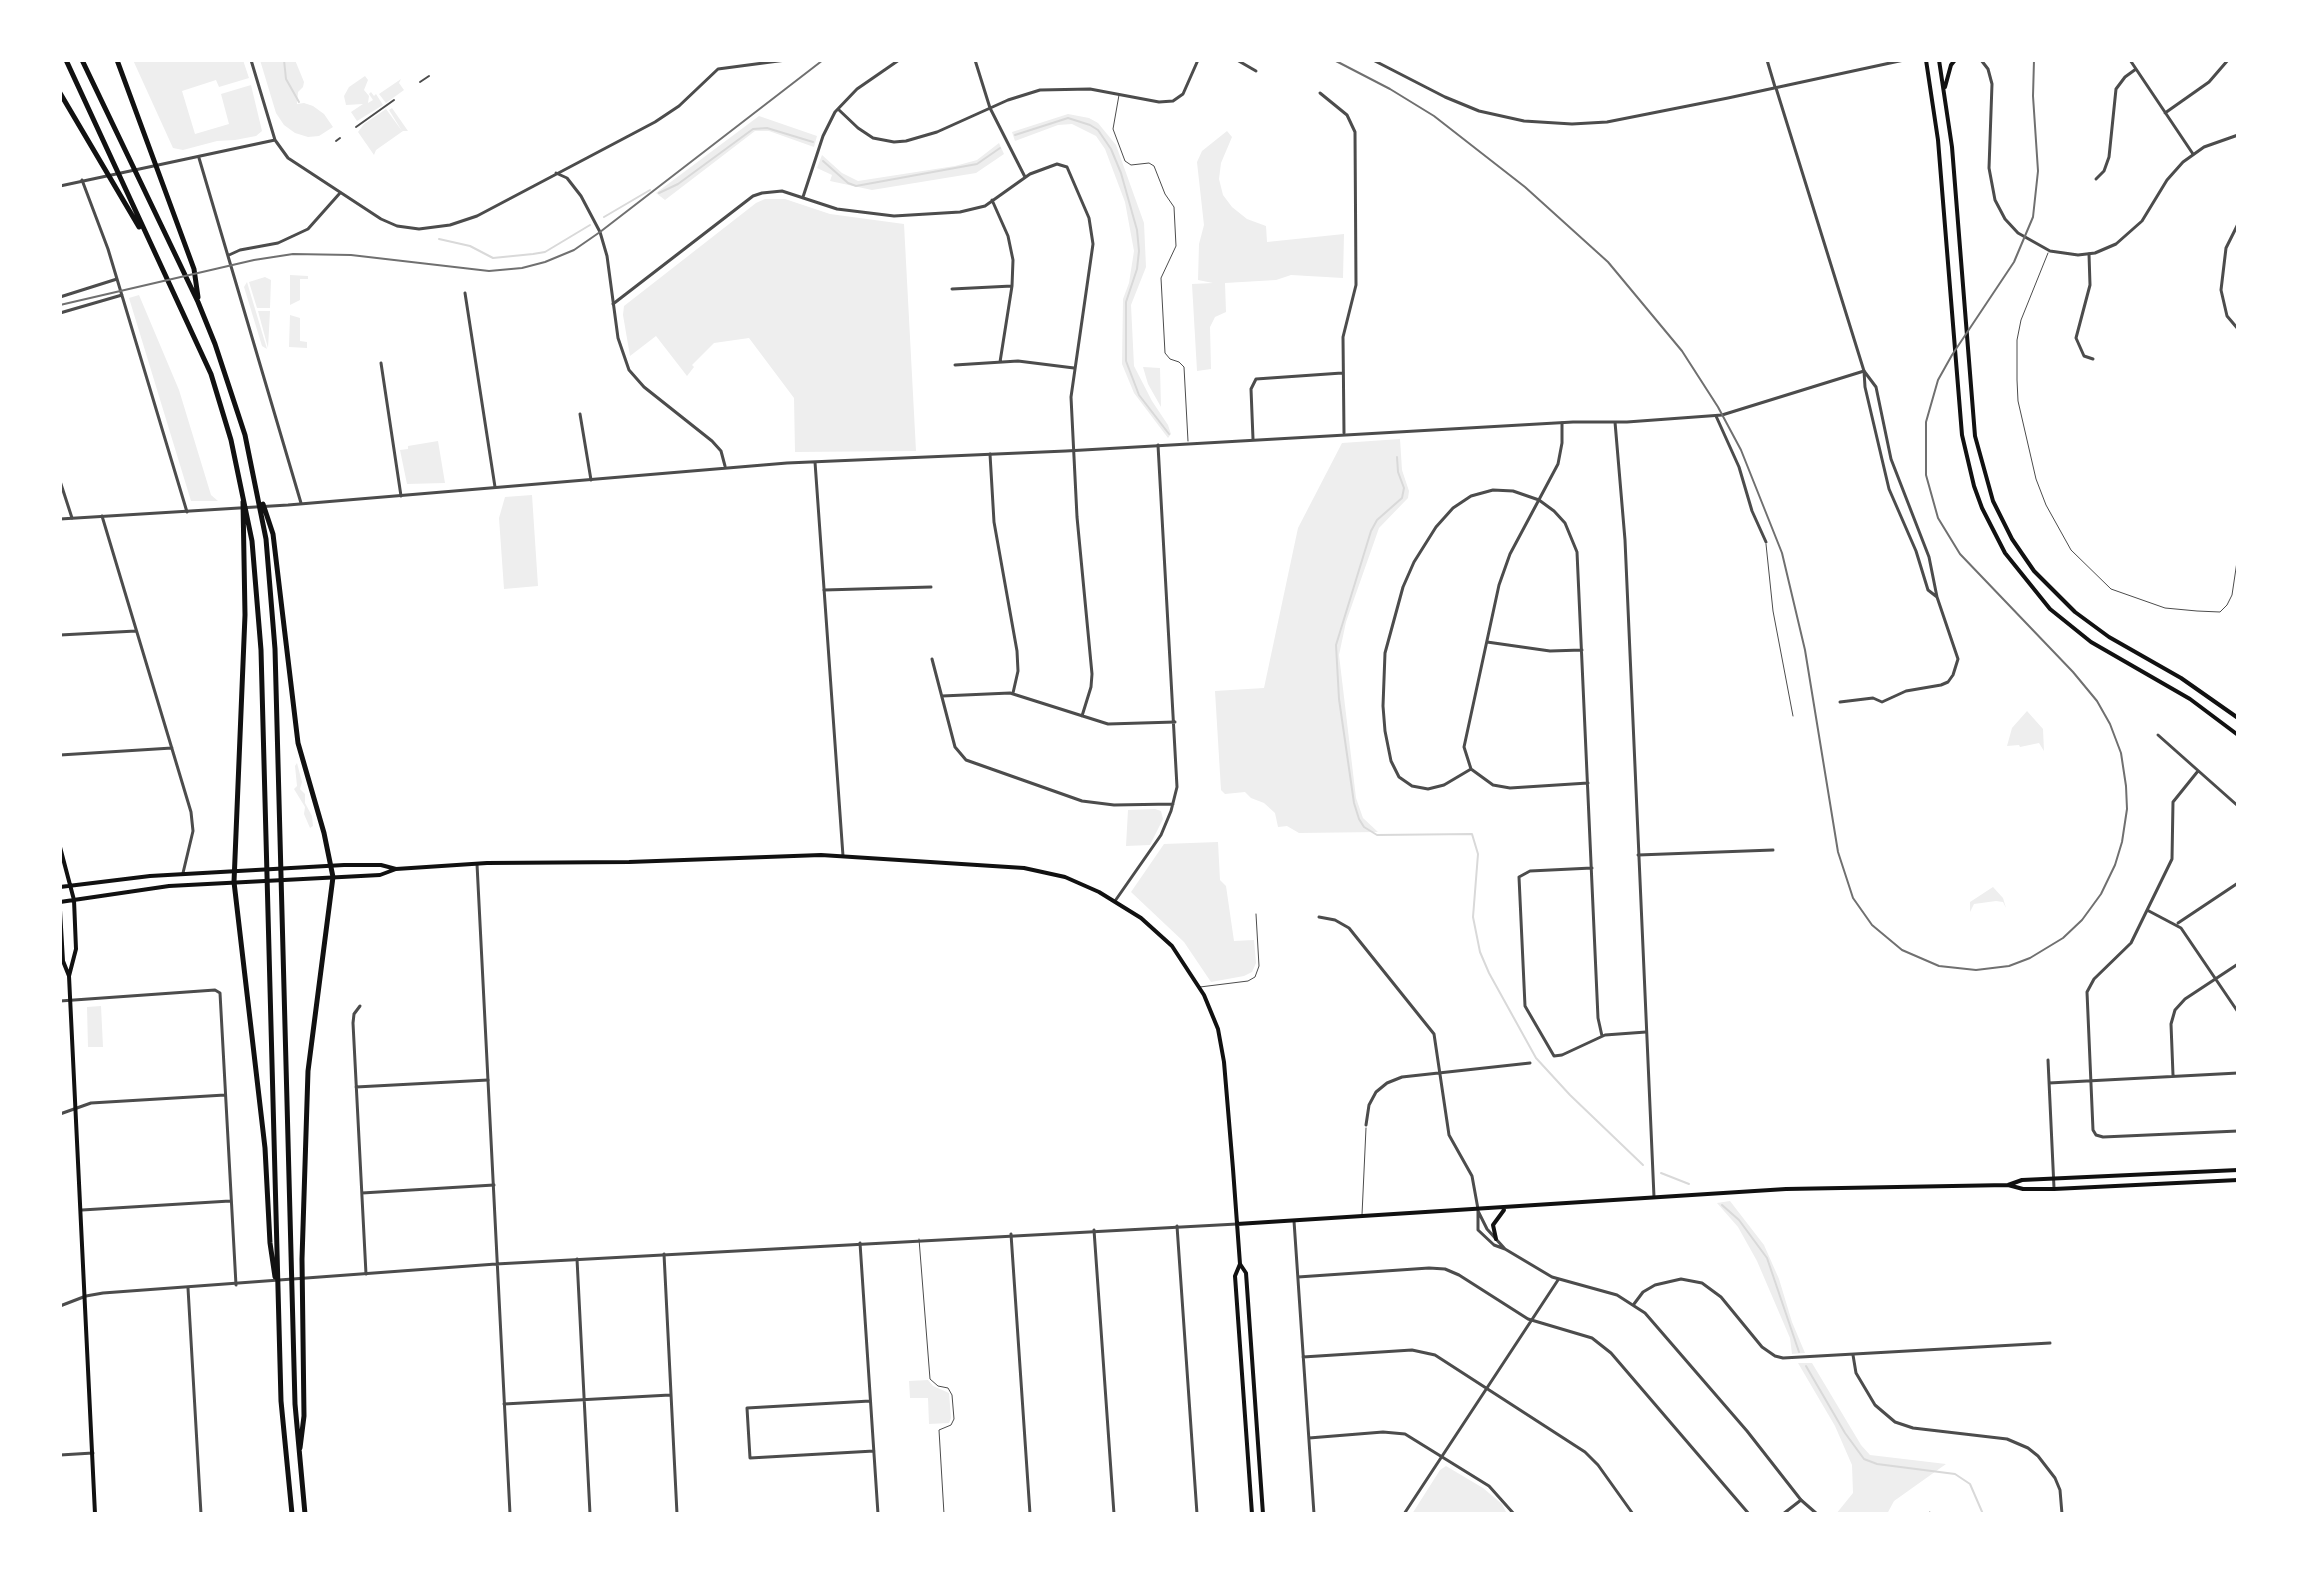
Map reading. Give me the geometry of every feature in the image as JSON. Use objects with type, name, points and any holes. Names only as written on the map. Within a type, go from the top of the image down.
[{"type":"highway","points":[[66,60],[211,374],[231,440],[252,541],[260,634],[274,1256]]},
{"type":"highway","points":[[82,60],[198,302],[225,371],[245,435],[273,534],[298,743],[332,866],[310,1052],[301,1304],[304,1416],[298,1459]]},
{"type":"highway","points":[[117,60],[194,269],[198,302]]},
{"type":"highway","points":[[60,93],[154,251]]},
{"type":"highway","points":[[258,488],[273,603],[290,1255],[298,1459],[305,1514]]},
{"type":"highway","points":[[243,493],[245,615],[234,882],[278,1288],[282,1422],[292,1514]]},
{"type":"main road","points":[[1926,60],[1938,140],[1960,421],[1967,463],[1982,508],[2005,553],[2050,609],[2091,642],[2190,699],[2238,735]]},
{"type":"main road","points":[[1939,60],[1954,169],[1975,436],[1985,480],[2002,520],[2034,571],[2075,612],[2109,637],[2181,678],[2238,718]]},
{"type":"main road","points":[[1944,90],[1955,60]]},
{"type":"main road","points":[[60,847],[74,900],[76,949],[69,976],[95,1514]]},
{"type":"main road","points":[[60,902],[158,887],[380,875],[396,869],[477,864],[843,856],[1024,868],[1078,882],[1115,901],[1163,937],[1188,967],[1199,987],[1221,1043],[1240,1264],[1235,1276],[1252,1514]]},
{"type":"main road","points":[[60,887],[183,873],[381,865],[396,869]]},
{"type":"main road","points":[[60,910],[64,967],[69,976]]},
{"type":"main road","points":[[2008,1185],[2022,1180],[2238,1170]]},
{"type":"main road","points":[[1237,1224],[1786,1189],[2008,1185],[2023,1189],[2054,1189],[2238,1180]]},
{"type":"main road","points":[[1496,1239],[1493,1225],[1506,1208]]},
{"type":"main road","points":[[1240,1264],[1246,1273],[1263,1514]]},
{"type":"street","points":[[251,60],[275,140],[293,163],[392,224],[425,229],[468,220],[667,115],[718,69],[786,60]]},
{"type":"street","points":[[803,197],[823,136],[838,109],[857,89],[899,60]]},
{"type":"street","points":[[975,60],[990,108],[1025,177]]},
{"type":"street","points":[[838,109],[864,133],[894,142],[937,132],[1025,94],[1054,89],[1081,88],[1165,103],[1173,101],[1183,94],[1198,60]]},
{"type":"street","points":[[1237,60],[1256,71]]},
{"type":"street","points":[[1373,60],[1467,106],[1502,117],[1547,124],[1607,122],[1904,60]]},
{"type":"street","points":[[1767,60],[1864,371],[1889,489],[1916,551],[1928,590],[1937,597]]},
{"type":"street","points":[[1981,60],[1988,69],[1992,84],[1989,168],[1995,200],[2005,219],[2018,233],[2049,251],[2066,255],[2089,254],[2116,244],[2134,230],[2174,170],[2193,154],[2238,135]]},
{"type":"street","points":[[2130,60],[2193,154]]},
{"type":"street","points":[[2165,113],[2209,82],[2228,60]]},
{"type":"street","points":[[2096,179],[2104,171],[2109,157],[2116,89],[2136,69]]},
{"type":"street","points":[[420,82],[429,76]]},
{"type":"street","points":[[1320,93],[1347,115],[1355,132],[1356,285],[1343,337],[1344,433]]},
{"type":"street","points":[[356,127],[394,100]]},
{"type":"street","points":[[336,141],[340,138]]},
{"type":"street","points":[[60,186],[275,140]]},
{"type":"street","points":[[199,158],[300,490],[301,504]]},
{"type":"street","points":[[613,304],[753,196],[771,191],[847,210],[903,216],[970,211],[1025,177],[1064,164],[1083,203],[1093,244],[1071,397],[1092,667],[1091,687],[1082,716]]},
{"type":"street","points":[[556,173],[567,178],[575,188],[600,232],[607,256],[620,350],[629,370],[644,387],[712,441],[721,451],[725,468]]},
{"type":"street","points":[[82,180],[117,279],[187,512]]},
{"type":"street","points":[[229,255],[278,243],[308,229],[340,193]]},
{"type":"street","points":[[992,200],[1004,223],[1011,248],[1012,286],[1000,362]]},
{"type":"street","points":[[2238,224],[2226,248],[2221,290],[2224,307],[2238,329]]},
{"type":"street","points":[[2089,254],[2090,285],[2076,338],[2084,356],[2093,359]]},
{"type":"street","points":[[60,297],[117,279]]},
{"type":"street","points":[[952,289],[1012,286]]},
{"type":"street","points":[[465,293],[495,488]]},
{"type":"street","points":[[60,313],[122,295]]},
{"type":"street","points":[[955,365],[1031,361],[1074,368]]},
{"type":"street","points":[[381,363],[401,496]]},
{"type":"street","points":[[60,519],[288,505],[815,462],[1716,416],[1864,371]]},
{"type":"street","points":[[1840,702],[1873,698],[1882,702],[1906,691],[1948,682],[1958,659],[1937,597],[1929,557],[1891,459],[1876,387],[1864,371]]},
{"type":"street","points":[[1253,439],[1251,389],[1256,379],[1342,373]]},
{"type":"street","points":[[580,414],[591,480]]},
{"type":"street","points":[[1716,416],[1766,542]]},
{"type":"street","points":[[1562,422],[1558,464],[1506,565],[1485,642],[1465,739],[1465,756],[1471,769],[1485,781],[1502,787],[1588,783]]},
{"type":"street","points":[[1615,422],[1625,540],[1654,1198]]},
{"type":"street","points":[[1115,901],[1161,835],[1173,804],[1177,776],[1158,445]]},
{"type":"street","points":[[990,454],[994,522],[1017,651],[1018,671],[1013,693]]},
{"type":"street","points":[[815,462],[843,856]]},
{"type":"street","points":[[60,481],[72,518]]},
{"type":"street","points":[[1471,769],[1444,785],[1428,789],[1404,782],[1394,770],[1383,706],[1385,653],[1394,615],[1414,562],[1436,527],[1453,508],[1471,496],[1493,490],[1513,491],[1539,500],[1560,517],[1575,543],[1578,560],[1598,1025],[1602,1036]]},
{"type":"street","points":[[102,516],[193,822],[183,873]]},
{"type":"street","points":[[824,590],[931,587]]},
{"type":"street","points":[[60,635],[137,631]]},
{"type":"street","points":[[1485,642],[1538,650],[1582,650]]},
{"type":"street","points":[[932,659],[955,747],[966,760],[1093,804],[1173,804]]},
{"type":"street","points":[[942,696],[1013,693],[1117,725],[1175,722]]},
{"type":"street","points":[[2158,735],[2238,806]]},
{"type":"street","points":[[60,755],[172,747]]},
{"type":"street","points":[[2198,771],[2173,802],[2174,854],[2147,910],[2126,949],[2094,979],[2087,992],[2093,1130],[2103,1137],[2238,1131]]},
{"type":"street","points":[[1638,855],[1773,850]]},
{"type":"street","points":[[477,864],[510,1514]]},
{"type":"street","points":[[1592,868],[1521,874],[1518,882],[1525,1006],[1554,1056],[1602,1036],[1646,1032]]},
{"type":"street","points":[[2176,924],[2238,883]]},
{"type":"street","points":[[2147,910],[2176,924],[2238,1012]]},
{"type":"street","points":[[1319,917],[1335,920],[1349,928],[1430,1027],[1437,1041],[1449,1135],[1472,1176],[1481,1236],[1558,1279],[1607,1292],[1634,1304],[1656,1324],[1801,1500],[1817,1514]]},
{"type":"street","points":[[2173,1077],[2171,1024],[2175,1010],[2185,999],[2238,964]]},
{"type":"street","points":[[60,1001],[218,991],[221,998],[236,1285]]},
{"type":"street","points":[[360,1006],[353,1018],[366,1274]]},
{"type":"street","points":[[2048,1060],[2054,1189]]},
{"type":"street","points":[[1366,1125],[1369,1105],[1376,1092],[1402,1077],[1530,1063]]},
{"type":"street","points":[[2049,1083],[2238,1073]]},
{"type":"street","points":[[356,1087],[489,1080]]},
{"type":"street","points":[[60,1114],[91,1103],[226,1095]]},
{"type":"street","points":[[362,1193],[494,1185]]},
{"type":"street","points":[[82,1210],[231,1201]]},
{"type":"street","points":[[1478,1210],[1487,1229],[1505,1249]]},
{"type":"street","points":[[1294,1221],[1314,1514]]},
{"type":"street","points":[[60,1306],[86,1296],[496,1264],[1237,1224]]},
{"type":"street","points":[[1177,1226],[1197,1514]]},
{"type":"street","points":[[1094,1230],[1114,1514]]},
{"type":"street","points":[[1011,1234],[1030,1514]]},
{"type":"street","points":[[860,1243],[878,1514]]},
{"type":"street","points":[[664,1254],[677,1514]]},
{"type":"street","points":[[577,1259],[590,1514]]},
{"type":"street","points":[[1298,1277],[1445,1269],[1531,1320],[1584,1334],[1605,1347],[1749,1514]]},
{"type":"street","points":[[1404,1514],[1558,1279]]},
{"type":"street","points":[[1634,1304],[1643,1292],[1655,1285],[1681,1279],[1695,1280],[1715,1291],[1762,1347],[1775,1356],[1791,1359],[2050,1343]]},
{"type":"street","points":[[188,1288],[201,1514]]},
{"type":"street","points":[[1303,1357],[1419,1351],[1435,1355],[1589,1455],[1633,1514]]},
{"type":"street","points":[[1853,1355],[1856,1373],[1875,1405],[1888,1418],[1913,1428],[2007,1439],[2028,1448],[2055,1478],[2060,1490],[2062,1514]]},
{"type":"street","points":[[504,1404],[670,1395]]},
{"type":"street","points":[[870,1401],[747,1408],[750,1458],[874,1451]]},
{"type":"street","points":[[1309,1438],[1397,1432],[1418,1440],[1496,1491],[1514,1514]]},
{"type":"street","points":[[60,1455],[93,1453]]},
{"type":"street","points":[[1783,1514],[1801,1500]]},
{"type":"lane","points":[[1119,94],[1113,129],[1125,161],[1131,165],[1149,163],[1154,166],[1174,207],[1176,246],[1161,278],[1165,353],[1184,367],[1188,443]]},
{"type":"lane","points":[[2049,251],[2021,320],[2017,340],[2018,401],[2036,479],[2046,505],[2071,550],[2111,589],[2165,608],[2220,612],[2232,595],[2238,555]]},
{"type":"lane","points":[[1766,542],[1773,611],[1793,716]]},
{"type":"lane","points":[[1199,987],[1248,981],[1255,977],[1259,966],[1256,914]]},
{"type":"lane","points":[[1362,1217],[1366,1125]]},
{"type":"lane","points":[[919,1239],[930,1379],[938,1386],[948,1388],[952,1395],[954,1419],[951,1425],[939,1430],[944,1514]]},
{"type":"shaded area","points":[[133,60],[243,60],[249,78],[219,87],[216,80],[182,91],[195,134],[229,124],[221,94],[251,85],[262,131],[256,136],[217,141],[183,150],[173,148]]},
{"type":"shaded area","points":[[260,60],[295,60],[304,82],[298,92],[297,104],[313,106],[324,114],[333,127],[319,136],[308,137],[284,125],[276,113]]},
{"type":"shaded area","points":[[365,76],[368,80],[364,90],[369,96],[368,103],[373,100],[369,94],[371,92],[383,105],[357,121],[351,112],[363,104],[346,105],[344,96],[349,87]]},
{"type":"shaded area","points":[[401,79],[399,83],[404,90],[386,103],[379,94]]},
{"type":"shaded area","points":[[392,108],[408,131],[403,131],[376,150],[374,155],[358,132],[386,109],[402,131],[389,110]]},
{"type":"shaded area","points":[[1068,114],[1098,123],[1116,145],[1144,223],[1146,267],[1131,305],[1134,366],[1168,425],[1171,434],[1168,438],[1134,393],[1122,364],[1123,299],[1134,251],[1125,202],[1105,149],[1096,136],[1072,124],[1058,125],[1015,141],[1012,132]]},
{"type":"shaded area","points":[[759,116],[817,136],[814,147],[769,131],[755,131],[665,200],[656,193]]},
{"type":"shaded area","points":[[1227,131],[1232,137],[1221,163],[1219,179],[1223,195],[1232,207],[1247,219],[1266,226],[1267,242],[1344,234],[1343,278],[1291,275],[1276,280],[1225,283],[1226,312],[1215,317],[1210,327],[1211,369],[1197,371],[1192,284],[1213,283],[1198,280],[1199,244],[1204,225],[1197,162],[1202,151]]},
{"type":"shaded area","points":[[999,143],[1004,154],[976,173],[872,190],[830,181],[832,175],[817,168],[822,155],[842,173],[858,181],[955,166],[977,160]]},
{"type":"shaded area","points":[[765,199],[785,199],[830,214],[904,224],[916,451],[795,452],[794,398],[749,338],[714,343],[692,365],[694,367],[687,376],[656,336],[630,356],[624,306]]},
{"type":"shaded area","points":[[290,275],[308,276],[308,279],[300,279],[300,300],[290,305]]},
{"type":"shaded area","points":[[265,277],[271,280],[270,308],[257,308],[249,282]]},
{"type":"shaded area","points":[[247,282],[267,349],[262,346],[244,287]]},
{"type":"shaded area","points":[[139,295],[179,390],[211,495],[218,501],[191,501],[129,298]]},
{"type":"shaded area","points":[[258,311],[270,311],[268,348]]},
{"type":"shaded area","points":[[290,315],[300,318],[300,341],[307,342],[307,348],[289,347]]},
{"type":"shaded area","points":[[1143,367],[1160,368],[1161,407],[1148,384]]},
{"type":"shaded area","points":[[1400,439],[1408,498],[1379,528],[1346,622],[1339,655],[1356,798],[1363,818],[1378,832],[1299,833],[1287,826],[1278,827],[1275,813],[1245,792],[1225,794],[1221,790],[1215,691],[1264,688],[1298,528],[1342,443]]},
{"type":"shaded area","points":[[438,441],[445,483],[407,484],[400,450]]},
{"type":"shaded area","points":[[532,495],[538,586],[504,589],[499,518],[505,497]]},
{"type":"shaded area","points":[[2027,711],[2043,729],[2044,751],[2039,743],[2007,746],[2012,728]]},
{"type":"shaded area","points":[[297,763],[302,782],[300,789],[305,794],[305,803],[312,816],[313,826],[310,828],[304,814],[305,807],[294,789],[297,786]]},
{"type":"shaded area","points":[[1128,810],[1161,811],[1163,819],[1150,845],[1126,846]]},
{"type":"shaded area","points":[[1218,842],[1220,880],[1226,886],[1234,941],[1254,940],[1256,963],[1252,972],[1244,976],[1211,982],[1184,942],[1131,892],[1164,844]]},
{"type":"shaded area","points":[[1993,887],[2003,898],[2006,908],[2003,902],[1996,901],[1974,904],[1970,912],[1970,902]]},
{"type":"shaded area","points":[[101,1006],[103,1047],[88,1047],[87,1007]]},
{"type":"shaded area","points":[[1730,1201],[1764,1245],[1805,1353],[1792,1354],[1790,1338],[1757,1261],[1738,1227],[1717,1203]]},
{"type":"shaded area","points":[[1798,1363],[1812,1363],[1870,1455],[1946,1464],[1894,1501],[1887,1514],[1836,1514],[1853,1493],[1852,1465],[1835,1426]]},
{"type":"shaded area","points":[[928,1380],[933,1386],[949,1393],[949,1423],[929,1424],[928,1398],[910,1398],[909,1381]]},
{"type":"shaded area","points":[[1446,1466],[1483,1488],[1502,1504],[1507,1514],[1412,1514],[1440,1470]]},
{"type":"waterway","points":[[284,60],[286,79],[299,102]]},
{"type":"waterway","points":[[1015,135],[1068,118],[1098,130],[1111,149],[1137,230],[1139,251],[1137,269],[1126,302],[1126,361],[1139,395],[1169,434]]},
{"type":"waterway","points":[[659,193],[678,184],[753,129],[767,128],[813,142]]},
{"type":"waterway","points":[[823,161],[848,183],[856,186],[977,164],[1000,148]]},
{"type":"waterway","points":[[604,217],[650,190]]},
{"type":"waterway","points":[[439,239],[470,246],[493,258],[545,252],[590,225]]},
{"type":"waterway","points":[[1397,457],[1404,488],[1402,498],[1377,520],[1371,531],[1336,645],[1339,699],[1359,819],[1364,827],[1377,835],[1472,834],[1478,854],[1473,917],[1480,952],[1489,973],[1536,1058],[1643,1165]]},
{"type":"waterway","points":[[1661,1173],[1689,1184]]},
{"type":"waterway","points":[[1722,1205],[1739,1220],[1767,1258],[1799,1352]]},
{"type":"waterway","points":[[1806,1366],[1864,1459],[1877,1464],[1955,1474],[1970,1484],[1983,1514]]},
{"type":"railway","points":[[60,305],[254,260],[293,254],[351,255],[489,271],[545,262],[574,250],[600,232],[823,60]]},
{"type":"railway","points":[[1334,60],[1434,116],[1525,187],[1608,262],[1682,351],[1741,450],[1782,553],[1805,650],[1838,852],[1853,898],[1872,925],[1902,950],[1939,966],[1976,970],[2009,966],[2030,958],[2063,938],[2082,920],[2101,894],[2115,865],[2127,809],[2121,753],[2097,701],[1960,554],[1938,518],[1926,475],[1926,422],[1938,380],[2014,262],[2033,217],[2038,171],[2034,60]]}]
